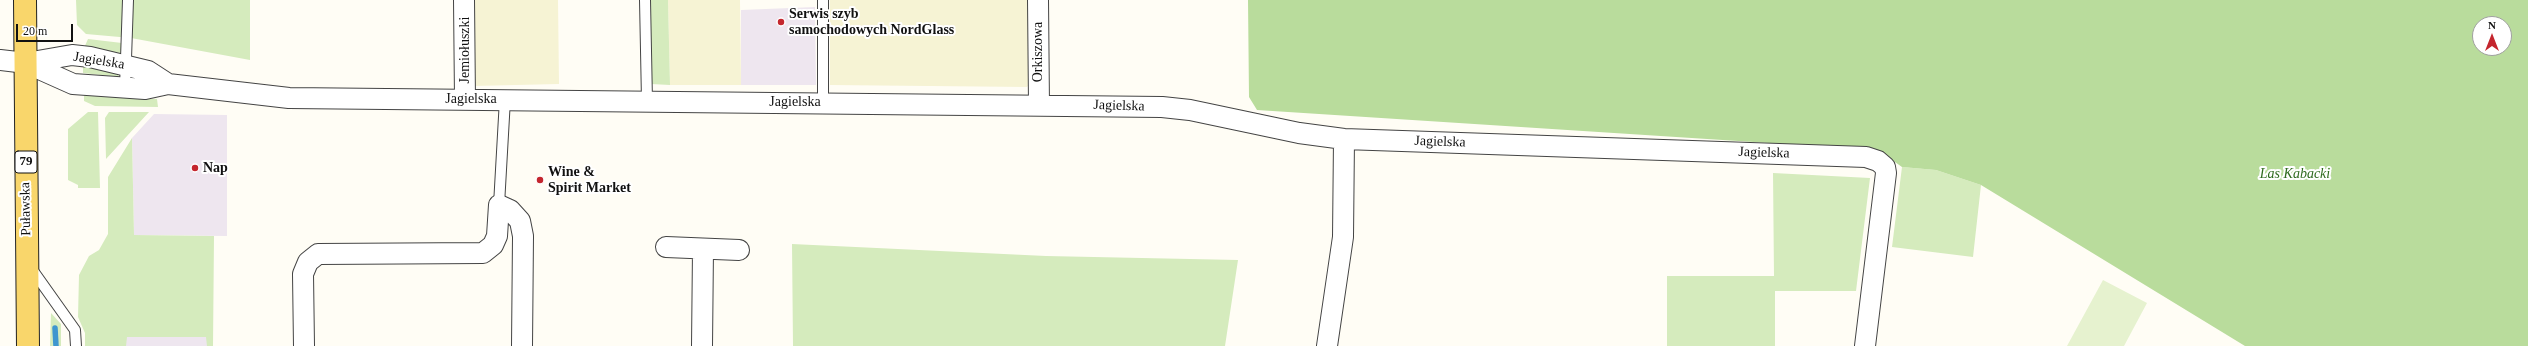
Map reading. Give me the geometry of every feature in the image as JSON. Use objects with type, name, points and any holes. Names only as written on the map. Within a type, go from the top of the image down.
[{"type":"main road","name":"Puławska","points":[[25,0],[28,346]]},
{"type":"street","name":"Jemiołuszki","points":[[464,0],[465,100]]},
{"type":"street","name":"Orkiszowa","points":[[1038,0],[1039,104]]},
{"type":"street","name":"Jagielska","points":[[0,60],[26,63],[72,55],[127,65],[148,71],[168,84]]},
{"type":"street","name":"Jagielska","points":[[26,63],[73,84],[145,89],[168,84],[289,98],[1039,104],[1190,110],[1298,133],[1344,138],[1866,157],[1878,161],[1885,168],[1886,173],[1865,346]]},
{"type":"street","points":[[1327,346],[1343,237],[1344,138]]},
{"type":"street","points":[[304,346],[303,274],[308,262],[318,254],[484,253],[493,245],[497,236],[499,205],[510,210],[520,222],[523,236],[522,346]]},
{"type":"street","points":[[666,247],[739,250]]},
{"type":"street","points":[[702,346],[703,248]]},
{"type":"lane","points":[[125,88],[127,65],[128,0]]},
{"type":"lane","points":[[645,0],[647,101]]},
{"type":"lane","points":[[822,0],[823,102]]},
{"type":"lane","points":[[499,205],[505,99]]},
{"type":"lane","points":[[27,262],[75,330],[76,346]]},
{"type":"shaded area","points":[[473,0],[558,0],[559,84],[473,86]]},
{"type":"shaded area","points":[[668,0],[740,0],[741,85],[670,85]]},
{"type":"shaded area","points":[[830,0],[1030,0],[1031,82],[1027,87],[830,85]]},
{"type":"shaded area","points":[[815,7],[816,85],[741,85],[741,10]]},
{"type":"shaded area","points":[[154,114],[227,115],[227,236],[134,235],[132,138]]},
{"type":"shaded area","points":[[126,337],[207,337],[207,346],[126,346]]},
{"type":"green space","points":[[76,0],[250,0],[250,60],[131,38],[86,34],[77,25]]},
{"type":"green space","points":[[650,0],[668,0],[670,85],[651,84]]},
{"type":"green space","name":"Las Kabacki","points":[[1248,0],[2528,0],[2528,346],[2245,346],[1981,185],[1936,170],[1902,167],[1878,150],[1257,110],[1249,97]]},
{"type":"green space","points":[[88,39],[122,43],[121,53],[84,48]]},
{"type":"green space","points":[[83,65],[119,73],[118,77],[83,73]]},
{"type":"green space","points":[[84,93],[157,99],[158,107],[95,106],[84,101]]},
{"type":"green space","points":[[88,112],[98,112],[100,188],[78,188],[78,185],[68,180],[68,129]]},
{"type":"green space","points":[[109,112],[149,112],[106,159],[105,118]]},
{"type":"green space","points":[[132,138],[134,235],[214,236],[213,346],[207,346],[206,337],[127,337],[126,346],[85,346],[85,333],[78,317],[79,275],[89,256],[99,250],[108,234],[108,177]]},
{"type":"green space","points":[[1902,167],[1936,170],[1981,185],[1973,257],[1892,247]]},
{"type":"green space","points":[[1773,173],[1870,178],[1856,291],[1775,291],[1775,346],[1667,346],[1667,276],[1774,276]]},
{"type":"green space","points":[[792,244],[1046,256],[1238,260],[1225,346],[793,346]]},
{"type":"green space","points":[[2103,280],[2147,303],[2124,346],[2067,346]]},
{"type":"green space","points":[[51,313],[61,324],[61,346],[50,346]]},
{"type":"waterway","points":[[55,328],[56,346]]},
{"type":"place","name":"Serwis szyb samochodowych NordGlass","points":[[781,22]]},
{"type":"place","name":"Nap","points":[[195,168]]},
{"type":"place","name":"Wine & Spirit Market","points":[[540,180]]}]
